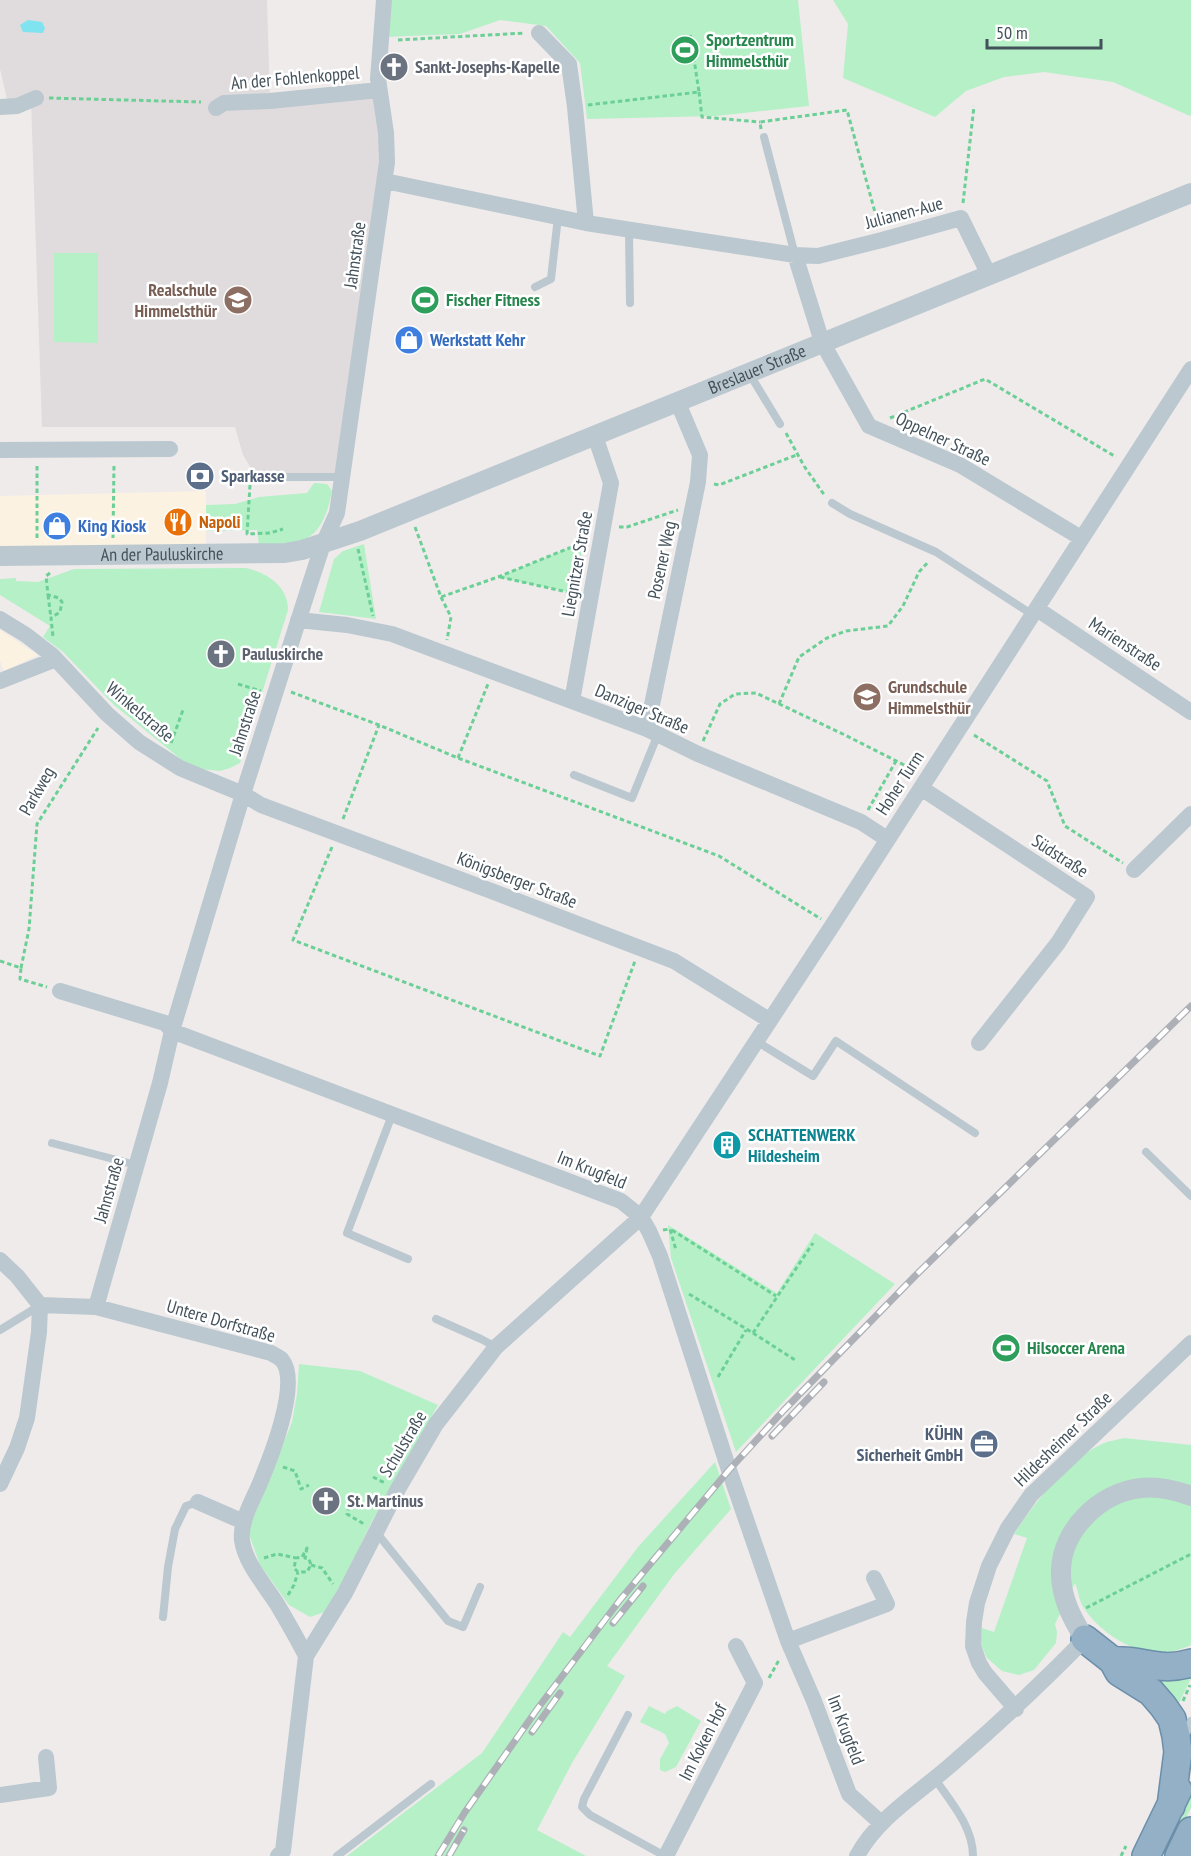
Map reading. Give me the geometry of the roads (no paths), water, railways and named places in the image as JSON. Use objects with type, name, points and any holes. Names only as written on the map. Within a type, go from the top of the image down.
[{"type":"highway","points":[[1085,1639],[1113,1661],[1119,1672],[1151,1692],[1163,1706],[1172,1719],[1184,1757],[1171,1806],[1146,1856]]},
{"type":"highway","points":[[1113,1661],[1126,1660],[1170,1668],[1191,1663]]},
{"type":"highway","points":[[1179,1856],[1191,1832]]},
{"type":"street","name":"Jahnstraße","points":[[96,1306],[160,1083],[172,1031],[243,794],[323,544],[337,513],[385,181],[388,147],[379,90],[378,64],[384,0]]},
{"type":"street","points":[[539,33],[569,64],[586,223]]},
{"type":"street","name":"An der Fohlenkoppel","points":[[220,105],[379,90]]},
{"type":"street","points":[[0,107],[17,106],[43,98]]},
{"type":"street","name":"Julianen-Aue","points":[[385,181],[629,231],[795,255],[818,255],[961,218],[989,275]]},
{"type":"street","name":"Breslauer Straße","points":[[323,544],[354,534],[678,403],[822,342],[1191,193]]},
{"type":"street","points":[[795,255],[822,342]]},
{"type":"street","name":"Oppelner Straße","points":[[822,342],[869,426],[960,465],[1081,538]]},
{"type":"street","name":"Hoher Turm","points":[[645,1224],[769,1020],[1191,369]]},
{"type":"street","name":"Posener Weg","points":[[652,731],[698,482],[699,455],[678,403]]},
{"type":"street","name":"Liegnitzer Straße","points":[[572,701],[611,483],[595,436]]},
{"type":"street","points":[[0,450],[170,449]]},
{"type":"street","name":"An der Pauluskirche","points":[[0,556],[285,553],[323,544]]},
{"type":"street","name":"Marienstraße","points":[[1035,612],[1191,712]]},
{"type":"street","name":"Winkelstraße","points":[[0,619],[56,659],[107,714],[140,742],[180,768],[243,794]]},
{"type":"street","name":"Danziger Straße","points":[[298,620],[392,634],[652,731],[698,754],[861,822],[887,839]]},
{"type":"street","points":[[0,681],[56,659]]},
{"type":"street","name":"Südstraße","points":[[921,788],[1087,897],[1058,943],[979,1043]]},
{"type":"street","name":"Königsberger Straße","points":[[243,794],[261,805],[674,961],[769,1020]]},
{"type":"street","points":[[1134,870],[1191,814]]},
{"type":"street","points":[[60,991],[165,1023],[172,1031]]},
{"type":"street","name":"Im Krugfeld","points":[[172,1031],[621,1201],[645,1224],[660,1256],[729,1470],[788,1641],[814,1701],[849,1794],[881,1823]]},
{"type":"street","name":"Schulstraße","points":[[283,1854],[306,1656],[345,1593],[431,1422],[496,1347],[645,1224]]},
{"type":"street","points":[[0,1260],[17,1276],[40,1305],[39,1332],[27,1418],[0,1484]]},
{"type":"street","name":"Untere Dorfstraße","points":[[40,1305],[96,1306],[271,1353],[282,1360],[288,1374],[282,1420],[269,1461],[244,1522],[242,1539],[251,1563],[306,1656]]},
{"type":"street","name":"Hildesheimer Straße","points":[[1016,1709],[985,1673],[973,1646],[977,1604],[989,1566],[1008,1528],[1031,1495],[1191,1343]]},
{"type":"street","points":[[857,1856],[881,1823],[1016,1709],[1085,1639],[1071,1615],[1062,1586],[1062,1561],[1073,1531],[1090,1511],[1103,1501],[1120,1493],[1140,1488],[1180,1491],[1191,1496]]},
{"type":"street","points":[[198,1502],[244,1522]]},
{"type":"street","points":[[788,1641],[886,1604],[874,1578]]},
{"type":"street","name":"Im Koken Hof","points":[[666,1856],[755,1683],[736,1646]]},
{"type":"street","points":[[0,1795],[49,1788],[45,1757]]},
{"type":"lane","points":[[764,137],[795,255]]},
{"type":"lane","points":[[535,287],[551,279],[558,217]]},
{"type":"lane","points":[[629,231],[630,303]]},
{"type":"lane","points":[[749,373],[780,424]]},
{"type":"lane","points":[[256,477],[342,477]]},
{"type":"lane","points":[[832,503],[850,514],[936,552],[1035,612]]},
{"type":"lane","points":[[574,775],[632,798],[652,731]]},
{"type":"lane","points":[[756,1041],[813,1076],[836,1041],[975,1133]]},
{"type":"lane","points":[[392,1115],[347,1233],[408,1258]]},
{"type":"lane","points":[[52,1143],[136,1165]]},
{"type":"lane","points":[[1146,1152],[1191,1196]]},
{"type":"lane","points":[[0,1330],[40,1305]]},
{"type":"lane","points":[[436,1319],[496,1347]]},
{"type":"lane","points":[[163,1617],[168,1567],[175,1529],[186,1506],[198,1502]]},
{"type":"lane","points":[[376,1532],[448,1621],[464,1627],[480,1587]]},
{"type":"lane","points":[[627,1715],[582,1807],[590,1815],[666,1856]]},
{"type":"lane","points":[[1184,1757],[1191,1721]]},
{"type":"lane","points":[[935,1779],[959,1812],[968,1831],[973,1856]]},
{"type":"lane","points":[[337,1856],[431,1784]]},
{"type":"water","points":[[28,20],[42,22],[45,28],[43,33],[23,32],[20,25]]},
{"type":"railway","points":[[438,1856],[465,1812],[538,1708],[620,1600],[729,1470],[784,1410],[915,1276],[1191,1006]]},
{"type":"railway","points":[[772,1436],[824,1382]]},
{"type":"railway","points":[[613,1623],[643,1586]]},
{"type":"railway","points":[[532,1732],[560,1693]]},
{"type":"railway","points":[[449,1856],[464,1830]]},
{"type":"place","name":"Sportzentrum Himmelsthür","points":[[685,50]]},
{"type":"place","name":"Sankt-Josephs-Kapelle","points":[[394,67]]},
{"type":"place","name":"Realschule Himmelsthür","points":[[238,300]]},
{"type":"place","name":"Fischer Fitness","points":[[425,300]]},
{"type":"place","name":"Werkstatt Kehr","points":[[409,340]]},
{"type":"place","name":"Sparkasse","points":[[200,476]]},
{"type":"place","name":"Napoli","points":[[178,522]]},
{"type":"place","name":"King Kiosk","points":[[57,526]]},
{"type":"place","name":"Pauluskirche","points":[[221,654]]},
{"type":"place","name":"Grundschule Himmelsthür","points":[[867,697]]},
{"type":"place","name":"SCHATTENWERK Hildesheim","points":[[727,1145]]},
{"type":"place","name":"Hilsoccer Arena","points":[[1006,1348]]},
{"type":"place","name":"KÜHN Sicherheit GmbH","points":[[984,1444]]},
{"type":"place","name":"St. Martinus","points":[[326,1501]]}]
